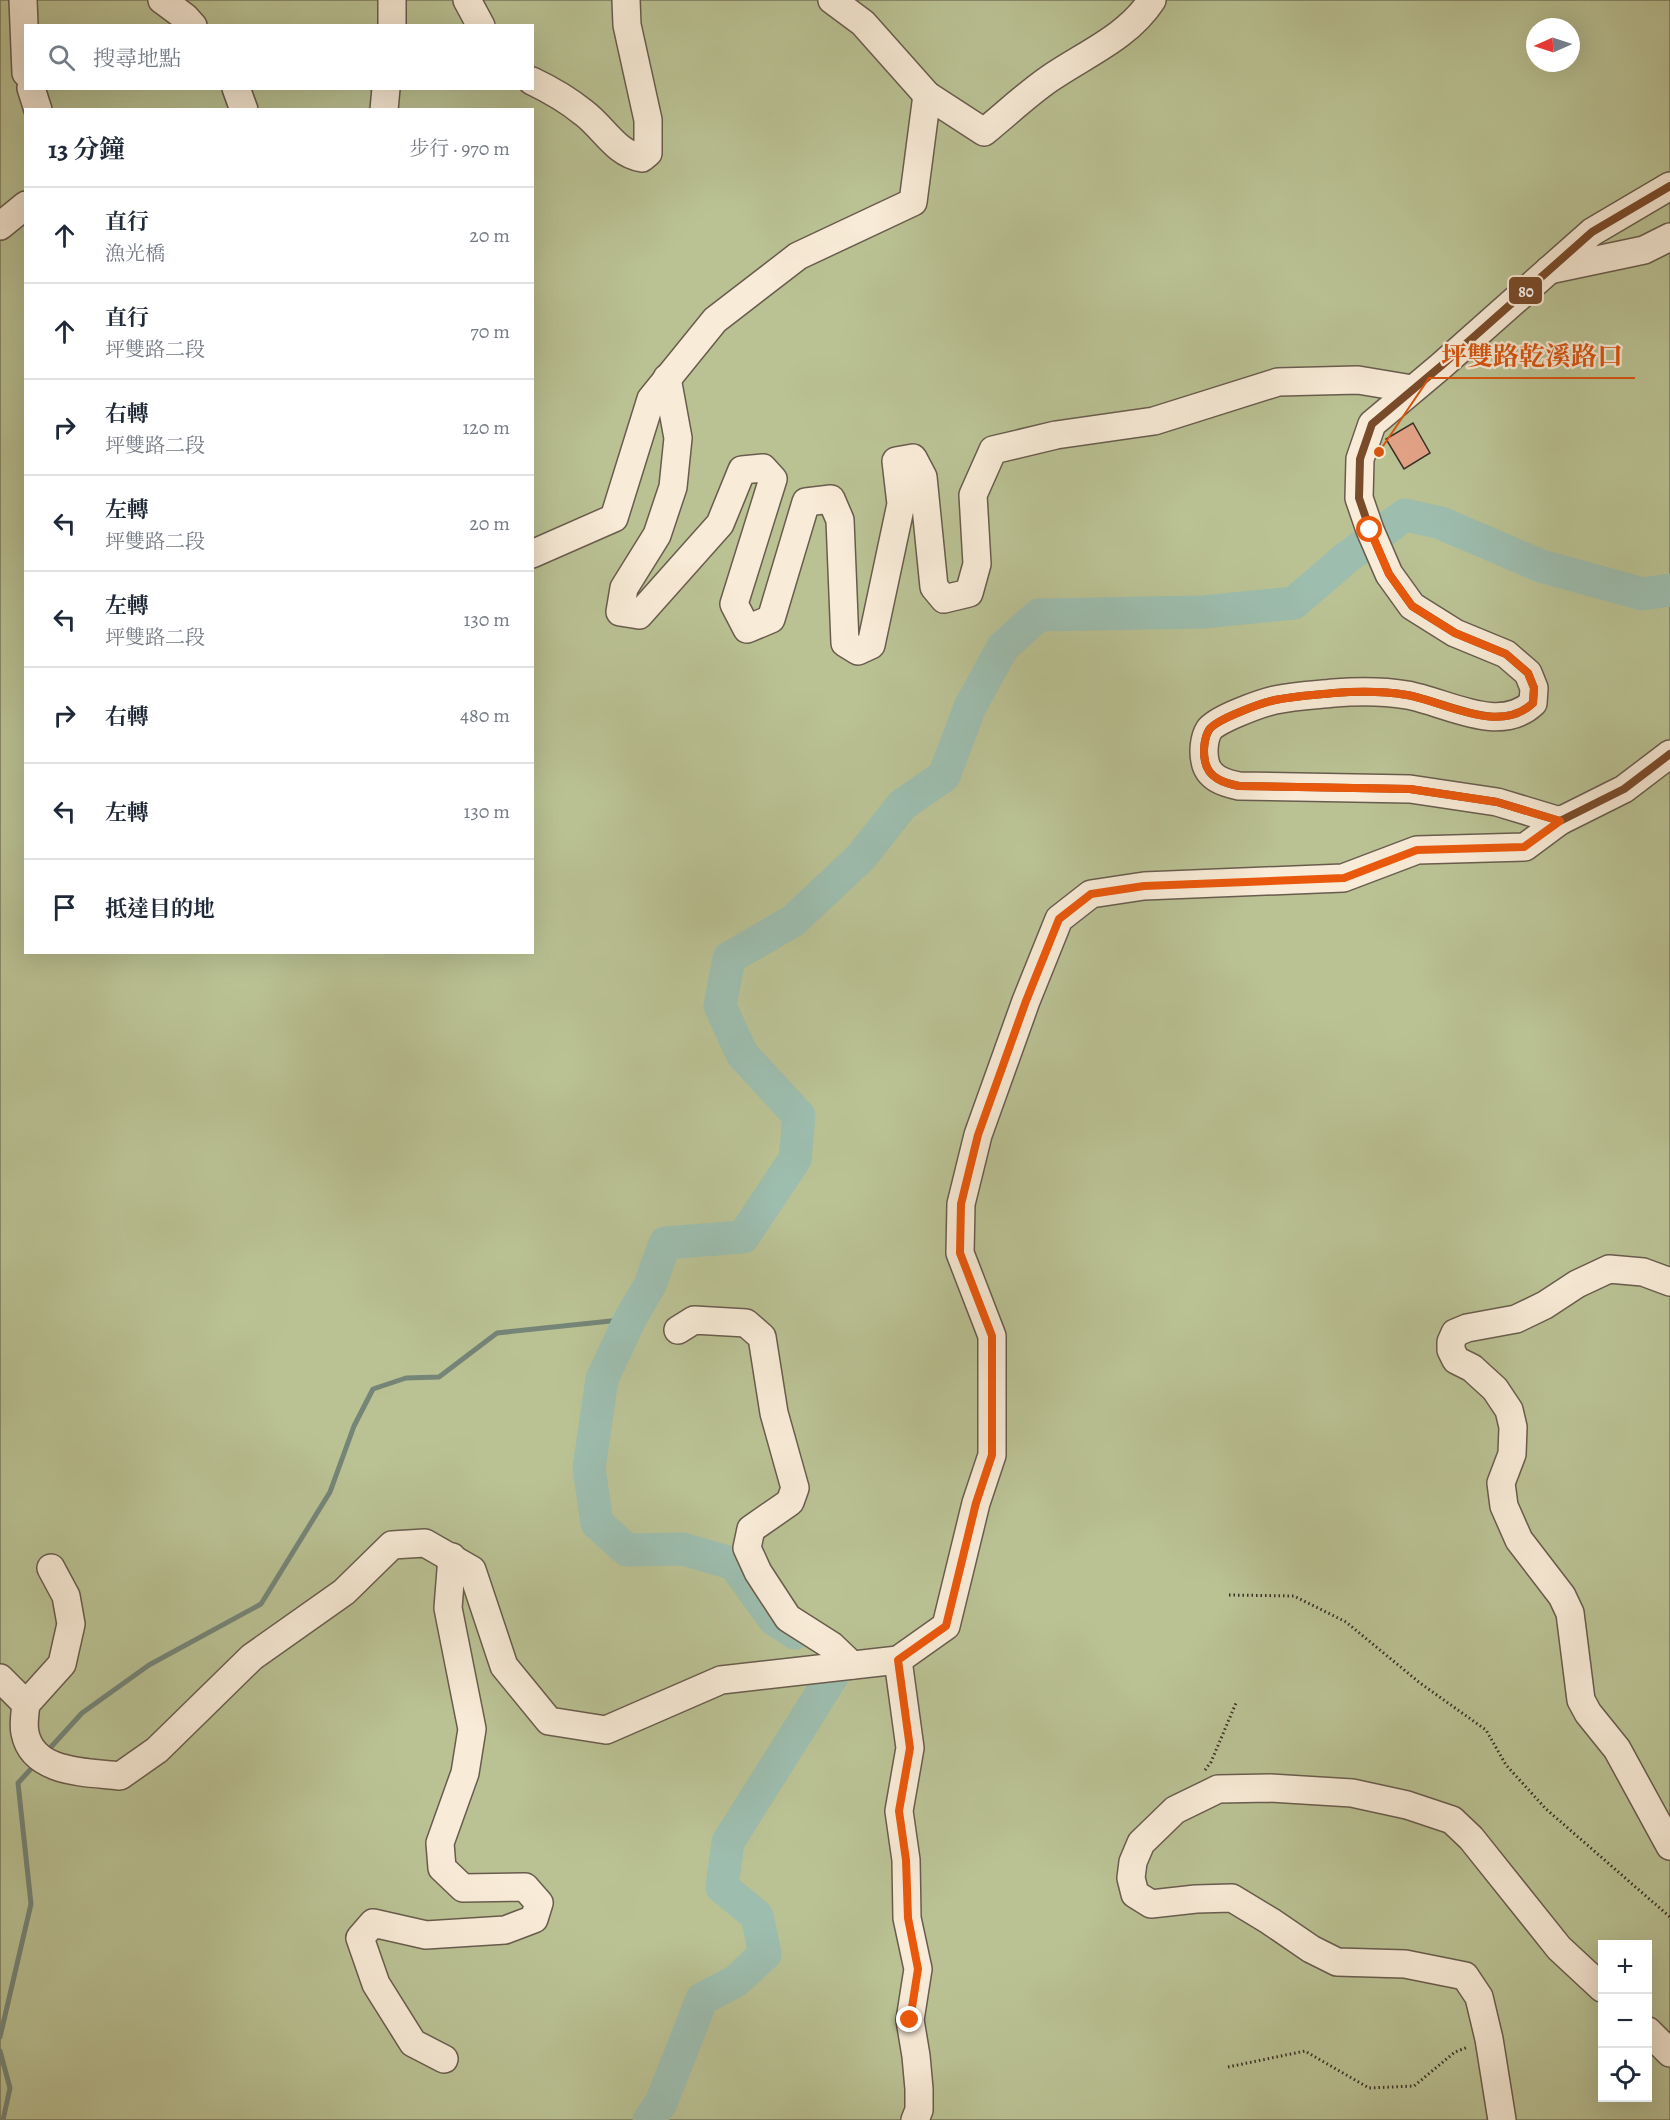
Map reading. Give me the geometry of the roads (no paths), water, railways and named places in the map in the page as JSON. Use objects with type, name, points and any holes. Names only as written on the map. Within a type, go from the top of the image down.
[{"type":"street","points":[[22,0],[24,36]]},
{"type":"street","points":[[162,0],[191,24]]},
{"type":"street","points":[[392,0],[392,24]]},
{"type":"street","points":[[467,0],[480,24]]},
{"type":"street","points":[[534,82],[557,93],[587,114],[620,148],[634,157],[642,158],[648,153],[648,120],[627,25],[626,0]]},
{"type":"street","points":[[832,0],[863,23],[927,95],[984,132],[1048,80],[1120,35],[1144,12],[1152,0]]},
{"type":"street","points":[[32,90],[37,108]]},
{"type":"street","points":[[237,90],[243,108]]},
{"type":"street","points":[[384,108],[386,90]]},
{"type":"street","points":[[534,553],[614,518],[651,399],[715,320],[798,256],[913,202],[927,95]]},
{"type":"street","points":[[1560,821],[1497,802],[1410,789],[1239,786],[1221,782],[1212,775],[1205,763],[1204,746],[1209,729],[1222,720],[1274,700],[1368,691],[1408,695],[1487,716],[1504,717],[1524,711],[1533,703],[1534,688],[1528,673],[1506,654],[1455,633],[1412,606],[1389,574],[1359,498],[1360,459],[1372,424],[1592,232],[1670,186]]},
{"type":"street","points":[[0,226],[24,207]]},
{"type":"street","points":[[1548,271],[1644,250],[1670,237]]},
{"type":"street","points":[[667,378],[678,438],[673,487],[657,535],[624,588],[620,612],[639,615],[720,524],[742,470],[763,468],[773,478],[734,604],[747,629],[771,619],[806,502],[831,499],[840,520],[845,643],[858,651],[871,645],[901,504],[896,461],[913,458],[923,477],[934,587],[944,599],[969,592],[977,564],[973,495],[993,450],[1056,435],[1154,421],[1278,382],[1358,380],[1412,389]]},
{"type":"street","points":[[51,1568],[66,1596],[71,1624],[62,1664],[26,1704],[25,1733],[37,1756],[66,1770],[120,1776],[157,1750],[252,1657],[344,1592],[392,1545],[425,1543],[472,1570],[504,1666],[549,1721],[606,1730],[721,1680],[898,1660],[946,1626],[976,1503],[992,1455],[992,1336],[960,1253],[961,1204],[978,1135],[1026,1001],[1059,919],[1091,894],[1144,886],[1344,878],[1417,850],[1524,847],[1560,821],[1624,789],[1670,754]]},
{"type":"street","points":[[1670,1282],[1643,1272],[1609,1269],[1577,1284],[1545,1305],[1516,1319],[1467,1328],[1455,1333],[1451,1350],[1456,1360],[1472,1368],[1495,1389],[1509,1410],[1513,1427],[1512,1454],[1501,1483],[1504,1506],[1520,1540],[1562,1596],[1570,1613],[1581,1700],[1588,1713],[1617,1749],[1670,1846]]},
{"type":"street","points":[[678,1330],[694,1320],[746,1323],[762,1337],[774,1413],[795,1488],[789,1502],[751,1529],[747,1548],[758,1572],[788,1618],[832,1646],[852,1665]]},
{"type":"street","points":[[444,2059],[413,2043],[376,1984],[360,1938],[374,1923],[426,1935],[505,1930],[534,1919],[539,1903],[525,1887],[463,1888],[442,1868],[440,1844],[465,1773],[472,1729],[448,1608],[452,1557]]},
{"type":"street","points":[[898,1660],[910,1748],[899,1811],[906,1860],[908,1918],[918,1969],[910,2020],[919,2089],[919,2110],[915,2120]]},
{"type":"street","points":[[0,1678],[26,1704]]},
{"type":"street","points":[[1502,2120],[1489,2039],[1479,1997],[1465,1976],[1405,1964],[1337,1962],[1311,1949],[1232,1898],[1151,1904],[1135,1894],[1131,1878],[1133,1862],[1141,1843],[1174,1810],[1218,1789],[1270,1788],[1352,1793],[1407,1805],[1452,1820],[1471,1838],[1559,1948],[1598,1984]]},
{"type":"street","points":[[1652,2036],[1670,2053]]},
{"type":"waterway","points":[[795,1633],[774,1619],[734,1564],[683,1549],[627,1550],[597,1523],[589,1468],[602,1379],[630,1319],[650,1285],[665,1243],[743,1237],[795,1159],[799,1116],[742,1054],[720,1006],[729,958],[793,921],[862,856],[902,805],[944,776],[970,707],[1003,647],[1039,615],[1203,612],[1294,603],[1346,558],[1405,515],[1441,523],[1541,566],[1643,594],[1670,590]]},
{"type":"waterway","points":[[51,1747],[82,1713],[149,1665],[261,1604],[330,1492],[354,1426],[373,1389],[406,1378],[439,1377],[497,1333],[630,1319]]},
{"type":"waterway","points":[[649,2120],[661,2103],[702,1999],[736,1981],[765,1954],[757,1916],[722,1887],[728,1842],[833,1675]]},
{"type":"waterway","points":[[0,2037],[31,1904],[18,1783],[30,1770]]},
{"type":"waterway","points":[[0,2051],[10,2088],[3,2120]]},
{"type":"place","name":"坪雙路乾溪路口","points":[[1379,452]]}]
